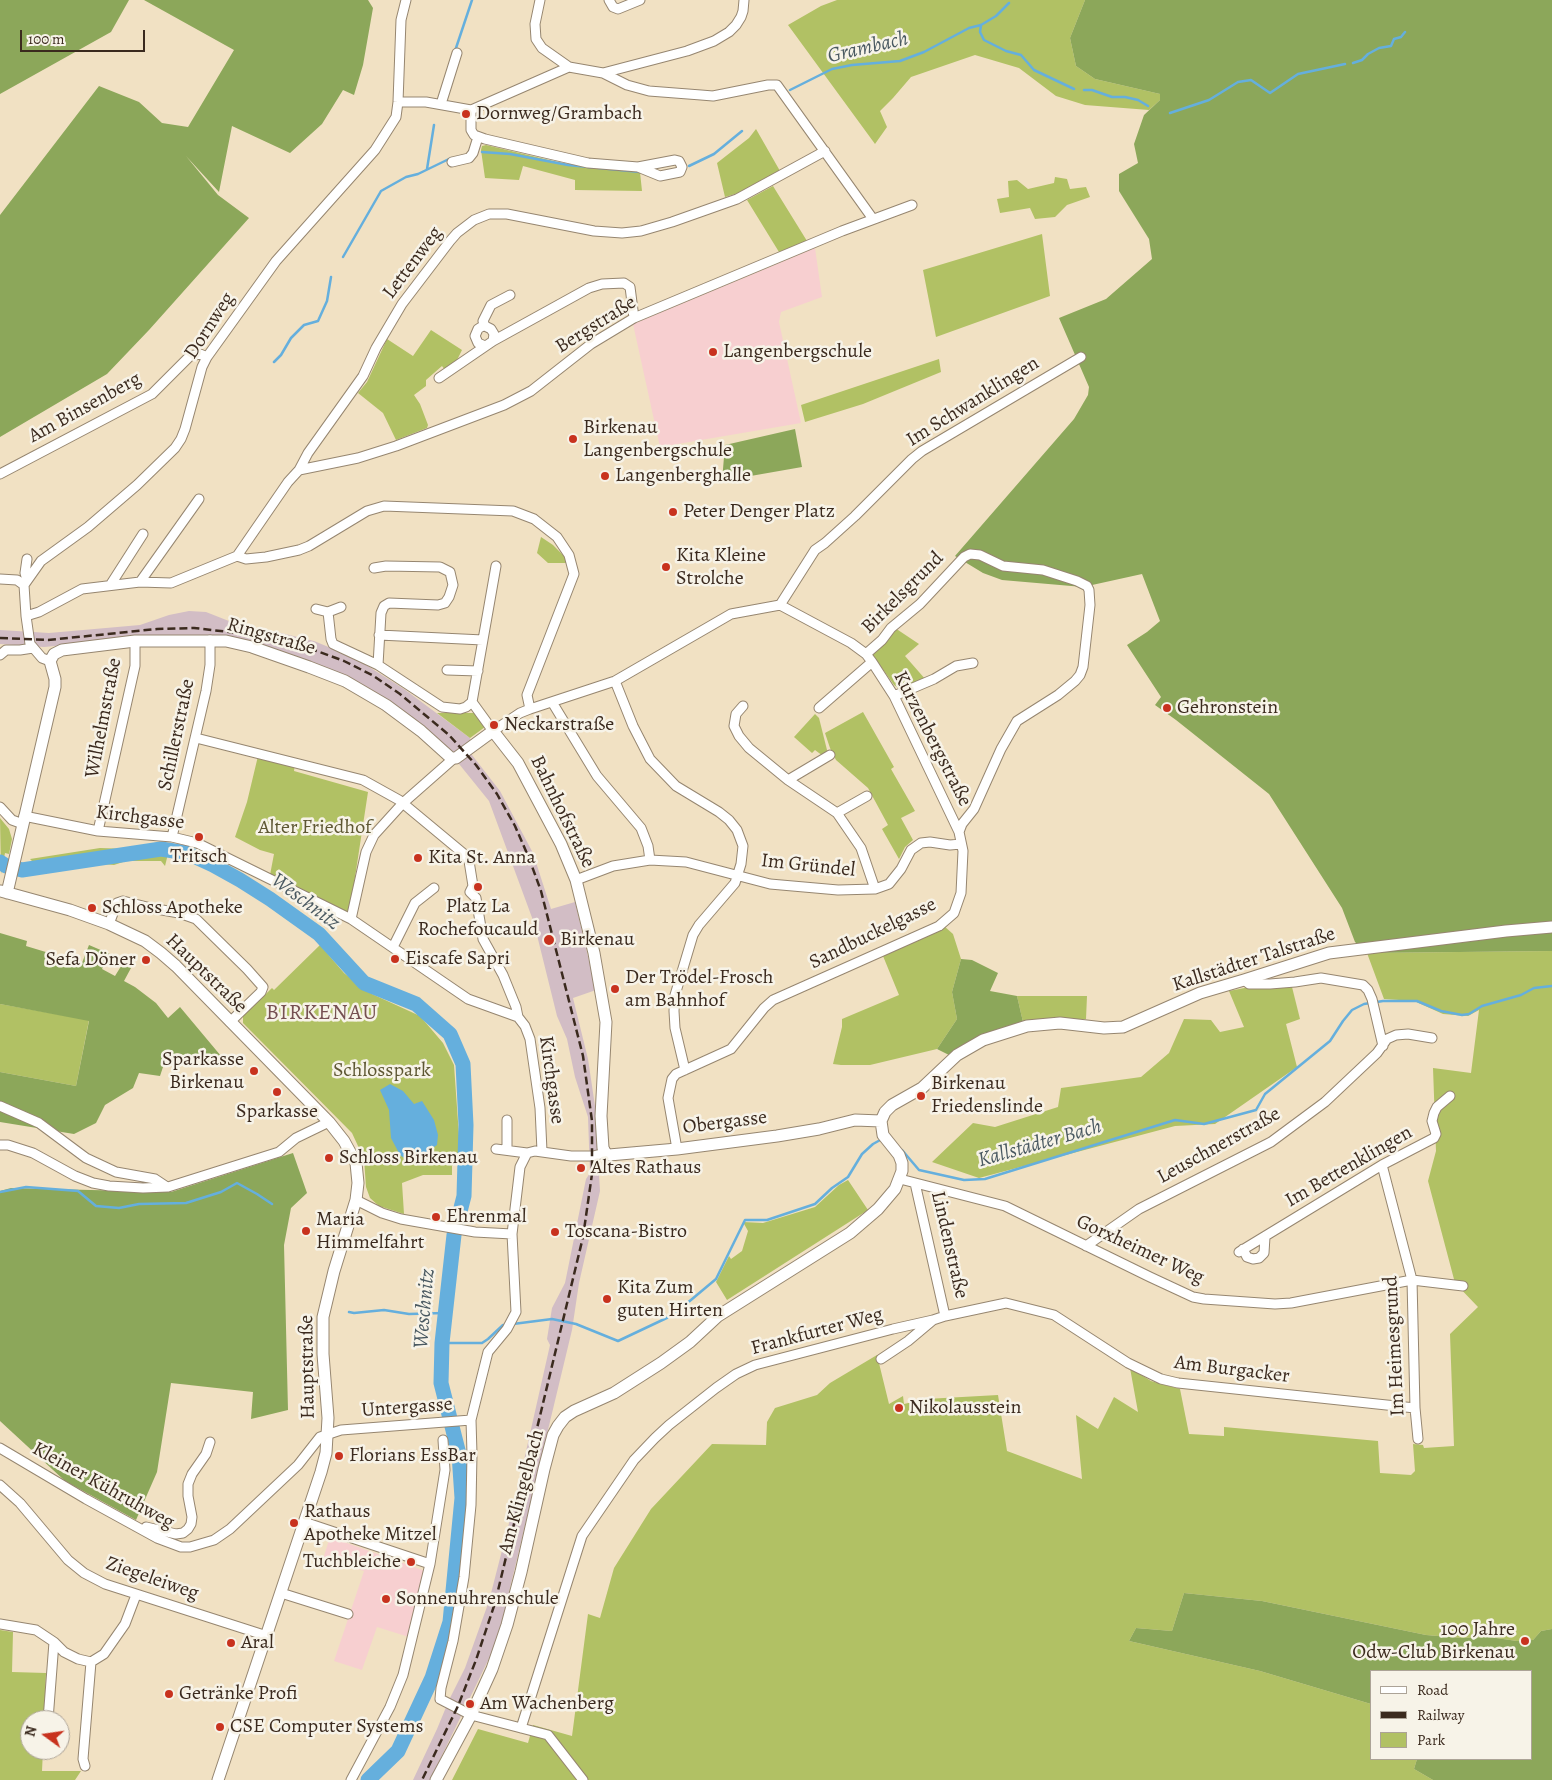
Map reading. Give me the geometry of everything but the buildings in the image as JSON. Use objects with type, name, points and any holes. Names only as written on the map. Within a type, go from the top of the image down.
[{"type":"main road","name":"Ringstraße","points":[[50,661],[54,654],[62,650],[135,641],[210,640],[226,641],[252,647],[309,666],[345,681],[386,705],[421,731],[452,759]]},
{"type":"main road","points":[[4,892],[11,875],[55,687],[55,679],[50,661]]},
{"type":"main road","points":[[452,759],[460,756],[493,730]]},
{"type":"main road","name":"Bahnhofstraße","points":[[493,730],[519,765],[561,844],[576,880],[594,954],[606,1022],[601,1116],[605,1153]]},
{"type":"main road","name":"Hauptstraße","points":[[4,892],[70,910],[109,924],[145,941],[161,953],[329,1122],[344,1141],[356,1163],[358,1183],[356,1200],[334,1271],[323,1317],[323,1354],[328,1435],[321,1472],[218,1780]]},
{"type":"main road","name":"Kallstädter Talstraße","points":[[882,1121],[888,1108],[922,1088],[957,1055],[982,1040],[1027,1026],[1060,1023],[1104,1028],[1123,1027],[1200,993],[1329,953],[1552,927]]},
{"type":"main road","name":"Obergasse","points":[[605,1153],[609,1155],[677,1149],[819,1129],[855,1120],[882,1121]]},
{"type":"main road","name":"Lindenstraße","points":[[882,1121],[884,1138],[899,1155],[902,1163],[900,1179]]},
{"type":"main road","name":"Am Klingelbach","points":[[436,1780],[471,1715],[492,1669],[507,1625],[521,1572],[553,1435],[562,1421],[574,1411],[614,1393],[661,1363],[690,1342],[718,1316],[850,1233],[886,1201],[900,1179]]},
{"type":"street","name":"Dornweg","points":[[26,583],[41,561],[88,527],[175,448],[181,440],[185,429],[202,367],[207,357],[276,260],[375,150],[396,116],[401,20],[406,0]]},
{"type":"street","points":[[540,0],[535,24],[536,39],[542,48],[569,67],[603,73],[628,85],[648,91],[713,96],[768,85],[776,86],[825,150],[873,219]]},
{"type":"street","points":[[609,0],[616,9],[640,0]]},
{"type":"street","points":[[603,73],[687,51],[714,41],[729,32],[736,25],[743,14],[744,0]]},
{"type":"street","points":[[441,104],[457,53]]},
{"type":"street","points":[[398,102],[426,102],[471,110],[569,67]]},
{"type":"street","points":[[471,110],[471,130],[478,137],[568,160],[638,167]]},
{"type":"street","points":[[452,162],[470,158],[478,137]]},
{"type":"street","name":"Lettenweg","points":[[237,556],[288,482],[300,470],[308,452],[363,376],[376,348],[402,304],[450,241],[474,220],[489,214],[507,214],[594,232],[622,233],[641,231],[737,199],[825,150]]},
{"type":"street","name":"Bergstraße","points":[[300,470],[358,458],[396,446],[504,405],[531,391],[591,344],[634,318],[873,219],[912,205]]},
{"type":"street","points":[[439,378],[489,343],[589,288],[602,284],[624,283],[630,287],[634,318]]},
{"type":"street","points":[[489,343],[493,331],[485,326],[483,320],[489,304],[510,295]]},
{"type":"street","points":[[485,326],[478,329],[475,336],[478,343],[489,343]]},
{"type":"street","name":"Am Binsenberg","points":[[0,474],[152,394],[190,356],[200,354],[207,357]]},
{"type":"street","name":"Im Schwanklingen","points":[[780,605],[815,550],[855,516],[912,459],[922,451],[1081,357]]},
{"type":"street","points":[[140,582],[199,499]]},
{"type":"street","points":[[26,616],[39,612],[82,589],[140,582],[166,584],[177,582],[237,556],[246,559],[300,550],[367,511],[384,506],[513,511],[534,519],[557,536],[570,555],[574,574],[527,694],[530,709]]},
{"type":"street","points":[[111,584],[143,534]]},
{"type":"street","name":"Birkelsgrund","points":[[869,658],[891,628],[920,604],[964,557],[970,554],[980,555],[1003,566],[1043,570],[1087,586],[1090,605],[1084,667],[1080,675],[1076,681],[1058,695],[1016,721],[974,809],[962,824],[959,832]]},
{"type":"street","points":[[27,559],[25,573],[26,616],[31,644],[42,658],[50,661]]},
{"type":"street","points":[[374,568],[386,566],[440,567],[450,572],[452,579],[452,589],[446,603],[438,605],[389,604],[384,606],[380,613],[378,665]]},
{"type":"street","points":[[328,612],[333,644],[378,665],[442,707],[460,709],[472,702],[496,566]]},
{"type":"street","points":[[0,579],[17,580],[26,583]]},
{"type":"street","points":[[472,702],[493,730],[520,713],[615,681],[731,614],[780,605]]},
{"type":"street","name":"Kurzenbergstraße","points":[[780,605],[851,643],[869,658],[894,696],[959,832]]},
{"type":"street","points":[[316,609],[328,612],[341,607]]},
{"type":"street","points":[[379,635],[483,640]]},
{"type":"street","name":"Schillerstraße","points":[[172,837],[196,738],[210,666],[210,640]]},
{"type":"street","name":"Wilhelmstraße","points":[[98,831],[135,666],[135,641]]},
{"type":"street","points":[[0,655],[6,650],[20,650],[31,644]]},
{"type":"street","name":"Kurzenbergstraße","points":[[819,708],[869,658]]},
{"type":"street","points":[[894,696],[934,679],[956,666],[973,663]]},
{"type":"street","points":[[447,670],[478,671]]},
{"type":"street","points":[[615,681],[633,726],[650,759],[676,786],[719,812],[737,830],[743,846],[739,875],[730,890],[698,925],[688,947],[675,995],[675,1028],[685,1070]]},
{"type":"street","points":[[552,702],[597,776],[641,828],[648,846],[650,860]]},
{"type":"street","points":[[743,706],[736,714],[734,726],[739,736],[749,748],[788,780],[837,813],[861,848],[875,889]]},
{"type":"street","points":[[196,738],[363,780],[403,803],[464,854],[469,861],[473,886],[470,892],[476,898],[483,939],[503,975],[518,1017]]},
{"type":"street","points":[[788,780],[830,755]]},
{"type":"street","points":[[351,919],[370,840],[403,803],[452,759]]},
{"type":"street","points":[[837,813],[867,796]]},
{"type":"street","points":[[0,807],[12,820],[24,820]]},
{"type":"street","name":"Kirchgasse","points":[[24,820],[98,831],[172,837],[197,843],[351,919],[468,999],[518,1017],[525,1026],[530,1039],[541,1114],[542,1152]]},
{"type":"street","name":"Sandbuckelgasse","points":[[677,1149],[668,1096],[674,1076],[731,1049],[764,1008],[773,1000],[939,926],[948,919],[958,905],[961,893],[963,851],[959,832]]},
{"type":"street","name":"Im Gründel","points":[[576,880],[614,866],[650,860],[686,862],[770,884],[800,888],[875,889],[889,884],[901,869],[911,850],[921,843],[961,844]]},
{"type":"street","points":[[393,947],[415,903],[434,888]]},
{"type":"street","points":[[109,924],[117,903],[123,901],[179,913],[196,919],[263,987],[261,992],[230,1022]]},
{"type":"street","points":[[1244,980],[1249,984],[1270,984],[1321,978],[1363,986],[1368,990],[1373,1003],[1382,1046]]},
{"type":"street","name":"Leuschnerstraße","points":[[1086,1246],[1139,1209],[1270,1142],[1325,1102],[1377,1054],[1388,1039],[1400,1034],[1432,1038]]},
{"type":"street","name":"Im Bettenklingen","points":[[1266,1237],[1264,1253],[1259,1258],[1247,1258],[1241,1251],[1382,1165],[1434,1138],[1436,1134],[1432,1121],[1434,1113],[1437,1107],[1450,1096]]},
{"type":"street","points":[[0,1106],[39,1123],[86,1158],[116,1172],[155,1180],[168,1187]]},
{"type":"street","points":[[507,1120],[507,1149]]},
{"type":"street","points":[[0,1145],[8,1145],[33,1153],[92,1183],[126,1187],[168,1187],[279,1152],[296,1138],[329,1122]]},
{"type":"street","name":"Obergasse","points":[[496,1149],[527,1152],[532,1150],[585,1157],[605,1153]]},
{"type":"street","name":"Untergasse","points":[[328,1435],[341,1430],[471,1420],[488,1352],[513,1320],[517,1305],[512,1234],[520,1167],[527,1152]]},
{"type":"street","name":"Im Heimesgrund","points":[[1382,1165],[1412,1280],[1415,1408],[1418,1439]]},
{"type":"street","name":"Gorxheimer Weg","points":[[900,1179],[1005,1206],[1170,1287],[1204,1299],[1291,1304],[1412,1280],[1463,1286]]},
{"type":"street","name":"Lindenstraße","points":[[915,1183],[945,1316]]},
{"type":"street","points":[[356,1200],[382,1213],[401,1219],[475,1232],[512,1234]]},
{"type":"street","name":"Am Burgacker","points":[[933,1320],[1006,1303],[1054,1315],[1128,1363],[1161,1379],[1178,1383],[1415,1408]]},
{"type":"street","points":[[880,1359],[908,1341],[933,1320]]},
{"type":"street","name":"Frankfurter Weg","points":[[521,1728],[578,1545],[586,1528],[638,1456],[668,1425],[736,1374],[766,1361],[893,1328],[933,1320]]},
{"type":"street","points":[[471,1420],[471,1505],[464,1577],[453,1641],[440,1699],[471,1715],[544,1734],[552,1738],[584,1780]]},
{"type":"street","name":"Kleiner Kühruhweg","points":[[0,1448],[157,1538],[181,1547],[190,1548],[214,1540],[230,1529],[298,1466],[317,1440],[328,1435]]},
{"type":"street","points":[[350,1780],[367,1752],[398,1690],[416,1627],[430,1564],[446,1470],[443,1440]]},
{"type":"street","points":[[126,1520],[154,1530],[176,1534],[183,1533],[188,1529],[192,1517],[188,1484],[192,1474],[206,1454],[210,1442]]},
{"type":"street","name":"Ziegeleiweg","points":[[0,1485],[20,1503],[68,1560],[84,1573],[105,1584],[136,1595],[267,1636]]},
{"type":"street","points":[[304,1522],[430,1564]]},
{"type":"street","points":[[281,1593],[348,1614]]},
{"type":"street","points":[[0,1624],[36,1630],[54,1642],[64,1652],[91,1662],[104,1654],[125,1624],[136,1595]]},
{"type":"street","points":[[49,1710],[54,1642]]},
{"type":"street","points":[[85,1766],[83,1759],[91,1662]]},
{"type":"shaded area","name":"Langenbergschule","points":[[815,248],[822,297],[781,312],[779,322],[801,423],[660,447],[633,324]]},
{"type":"shaded area","points":[[189,611],[206,612],[239,625],[314,641],[355,658],[404,689],[470,738],[472,755],[500,791],[533,853],[551,909],[575,902],[596,990],[573,998],[588,1059],[595,1106],[600,1191],[579,1283],[572,1330],[497,1642],[430,1780],[413,1780],[465,1668],[489,1601],[515,1500],[550,1345],[547,1339],[552,1308],[565,1283],[586,1179],[590,1173],[588,1117],[575,1077],[567,1039],[557,1016],[534,923],[489,801],[451,754],[408,715],[238,639],[161,636],[44,647],[0,644],[0,630],[49,633],[140,625],[169,615]]},
{"type":"shaded area","name":"Sonnenuhrenschule","points":[[330,1537],[425,1571],[409,1637],[377,1627],[362,1670],[334,1661],[364,1571],[323,1559]]},
{"type":"green space","points":[[0,0],[129,0],[111,32],[0,94]]},
{"type":"green space","points":[[144,0],[368,0],[373,8],[363,65],[354,95],[343,90],[322,124],[290,153],[232,126],[219,192],[186,156],[218,195],[249,218],[107,374],[0,437],[0,215],[99,86],[139,102],[162,123],[188,127],[234,50]]},
{"type":"green space","points":[[837,0],[1085,0],[1070,38],[1076,66],[1095,79],[1160,94],[1160,100],[1149,110],[1085,105],[1056,96],[1019,68],[975,55],[911,77],[880,111],[887,127],[875,144],[788,25],[821,6]]},
{"type":"green space","points":[[1085,0],[1552,0],[1552,951],[1367,953],[1355,942],[1342,908],[1269,794],[1155,705],[1161,697],[1127,645],[1160,621],[1142,574],[1083,587],[1002,580],[983,573],[955,556],[1074,419],[1088,395],[1089,387],[1059,318],[1106,299],[1152,259],[1149,239],[1119,191],[1119,174],[1138,163],[1134,144],[1144,115],[1160,100],[1160,94],[1095,79],[1076,66],[1070,38]]},
{"type":"green space","points":[[756,129],[780,171],[745,191],[725,197],[717,163],[749,138]]},
{"type":"green space","points":[[486,145],[570,165],[640,172],[642,191],[575,190],[575,180],[523,166],[519,180],[485,178],[481,150],[482,146]]},
{"type":"green space","points":[[1055,177],[1067,179],[1070,189],[1086,187],[1090,197],[1067,205],[1055,217],[1035,219],[1030,208],[1000,213],[997,199],[1009,197],[1008,181],[1017,180],[1028,189],[1054,183]]},
{"type":"green space","points":[[773,186],[807,241],[779,252],[747,200]]},
{"type":"green space","points":[[1042,234],[1050,296],[936,337],[923,270]]},
{"type":"green space","points":[[431,330],[462,350],[456,362],[445,370],[442,366],[426,380],[426,386],[414,395],[420,404],[428,425],[427,428],[396,440],[383,413],[358,393],[367,382],[387,339],[413,356]]},
{"type":"green space","points":[[939,359],[941,372],[863,404],[805,422],[801,405]]},
{"type":"green space","points":[[795,429],[802,467],[722,481],[725,445]]},
{"type":"green space","points":[[541,537],[553,545],[567,559],[566,563],[548,563],[537,553]]},
{"type":"green space","points":[[895,628],[919,644],[905,656],[926,680],[904,688],[898,688],[894,685],[872,654]]},
{"type":"green space","points":[[863,712],[894,767],[891,769],[915,811],[901,818],[913,840],[905,847],[899,859],[882,829],[888,825],[868,788],[836,760],[825,733]]},
{"type":"green space","points":[[437,713],[474,713],[485,727],[470,738]]},
{"type":"green space","points":[[815,714],[819,718],[827,750],[826,755],[823,756],[815,750],[812,753],[794,737]]},
{"type":"green space","name":"Alter Friedhof","points":[[258,756],[295,764],[294,771],[368,792],[350,910],[344,912],[270,875],[274,854],[260,850],[235,837],[247,802]]},
{"type":"green space","points":[[0,818],[9,829],[12,839],[9,854],[5,853],[1,874]]},
{"type":"green space","points":[[100,848],[162,850],[167,851],[167,858],[165,866],[161,861],[126,861],[114,865],[80,862],[51,867],[37,866],[30,859]]},
{"type":"green space","points":[[944,926],[953,934],[961,959],[952,992],[957,1019],[937,1049],[870,1065],[833,1064],[842,1027],[842,1019],[899,995],[883,956]]},
{"type":"green space","points":[[0,933],[27,941],[26,946],[82,963],[89,945],[110,954],[102,969],[115,976],[123,963],[131,968],[124,981],[156,1003],[168,1018],[180,1007],[221,1056],[212,1065],[177,1053],[165,1061],[160,1076],[139,1073],[133,1088],[105,1105],[96,1123],[74,1134],[0,1122],[0,1072],[76,1086],[89,1021],[0,1004]]},
{"type":"green space","name":"Schlosspark","points":[[320,945],[344,973],[360,986],[372,994],[420,1016],[443,1043],[454,1065],[460,1150],[459,1160],[456,1159],[452,1166],[452,1175],[423,1175],[402,1183],[404,1214],[379,1206],[370,1198],[366,1187],[364,1159],[352,1133],[243,1023],[243,1016],[272,988],[274,990]]},
{"type":"green space","points":[[1552,951],[1552,1629],[1541,1631],[1533,1640],[1517,1641],[1489,1637],[1462,1638],[1426,1635],[1262,1601],[1184,1593],[1172,1631],[1136,1628],[1129,1641],[1260,1671],[1370,1704],[1370,1760],[1417,1760],[1414,1769],[1433,1780],[452,1780],[478,1729],[528,1743],[533,1725],[572,1736],[588,1614],[600,1618],[614,1568],[651,1509],[712,1444],[766,1445],[767,1422],[775,1408],[817,1395],[830,1383],[877,1355],[889,1404],[903,1396],[904,1404],[926,1399],[998,1395],[1007,1451],[1082,1479],[1076,1415],[1098,1429],[1114,1397],[1138,1412],[1130,1368],[1151,1381],[1180,1389],[1189,1434],[1224,1436],[1224,1427],[1378,1441],[1380,1473],[1411,1475],[1415,1471],[1413,1444],[1423,1445],[1424,1448],[1454,1446],[1450,1334],[1478,1307],[1455,1283],[1428,1181],[1436,1151],[1433,1068],[1471,1073],[1479,1010],[1468,1016],[1443,1014],[1414,1001],[1384,999],[1367,953]]},
{"type":"green space","points":[[961,959],[972,960],[998,973],[990,991],[1017,996],[1023,1022],[949,1055],[937,1049],[957,1019],[952,992]]},
{"type":"green space","points":[[1290,979],[1300,1019],[1286,1024],[1297,1067],[1215,1124],[1175,1126],[979,1178],[932,1162],[973,1123],[995,1127],[1058,1107],[1061,1088],[1141,1077],[1169,1053],[1184,1019],[1211,1020],[1220,1032],[1244,1027],[1229,991]]},
{"type":"green space","points":[[1017,996],[1087,996],[1086,1019],[1023,1022]]},
{"type":"green space","points":[[0,1004],[89,1020],[76,1086],[0,1072]]},
{"type":"green space","points":[[293,1153],[307,1193],[291,1208],[284,1245],[288,1410],[251,1419],[253,1392],[171,1383],[157,1472],[136,1520],[65,1481],[0,1421],[0,1191],[11,1188],[171,1192]]},
{"type":"green space","points":[[848,1180],[868,1210],[727,1300],[716,1282],[729,1256],[731,1259],[742,1251],[748,1231],[743,1222],[763,1223],[815,1207],[839,1185]]},
{"type":"green space","points":[[1184,1593],[1262,1601],[1426,1635],[1462,1638],[1489,1637],[1517,1641],[1533,1640],[1541,1631],[1552,1629],[1552,1780],[1433,1780],[1414,1769],[1417,1760],[1532,1760],[1532,1670],[1370,1670],[1370,1704],[1260,1671],[1129,1641],[1136,1628],[1172,1631]]},
{"type":"green space","points":[[0,1630],[13,1632],[12,1672],[46,1673],[44,1710],[20,1710],[20,1760],[43,1760],[42,1771],[81,1771],[75,1780],[0,1780]]},
{"type":"water","points":[[390,1084],[403,1091],[414,1104],[422,1101],[434,1120],[438,1135],[437,1145],[421,1156],[407,1160],[400,1155],[391,1138],[389,1110],[380,1090]]},
{"type":"waterway","points":[[455,51],[472,0]]},
{"type":"waterway","name":"Grambach","points":[[790,90],[832,69],[852,65],[900,61],[924,52],[969,28],[981,25],[996,16],[1009,3]]},
{"type":"waterway","name":"Grambach","points":[[981,25],[980,32],[984,40],[1006,51],[1021,55],[1034,70],[1074,89]]},
{"type":"waterway","name":"Grambach","points":[[1353,63],[1362,60],[1379,48],[1391,46],[1394,39],[1401,37],[1405,32]]},
{"type":"waterway","name":"Grambach","points":[[1170,113],[1209,100],[1238,82],[1251,80],[1270,93],[1298,74],[1345,64]]},
{"type":"waterway","name":"Grambach","points":[[1084,90],[1092,90],[1112,97],[1138,100],[1148,106]]},
{"type":"waterway","points":[[427,169],[434,125]]},
{"type":"waterway","name":"Grambach","points":[[689,166],[714,154],[742,131]]},
{"type":"waterway","name":"Grambach","points":[[482,152],[510,154],[568,165],[640,172]]},
{"type":"waterway","name":"Grambach","points":[[343,257],[381,191],[406,177],[418,174],[451,158]]},
{"type":"waterway","name":"Grambach","points":[[274,362],[281,355],[291,338],[304,325],[318,321],[327,301],[331,277]]},
{"type":"waterway","name":"Weschnitz","points":[[0,862],[6,866],[22,870],[161,849],[187,853],[240,880],[319,934],[364,983],[416,1004],[450,1034],[463,1064],[466,1125],[464,1196],[454,1235],[442,1343],[441,1383],[459,1454],[462,1498],[450,1622],[432,1678],[398,1751],[368,1780]]},
{"type":"waterway","name":"Kallstädter Bach","points":[[902,1150],[919,1170],[964,1180],[985,1179],[1175,1120],[1204,1124],[1256,1110],[1265,1094],[1330,1041],[1352,1010],[1364,1004],[1383,1001],[1417,1001],[1441,1011],[1462,1015],[1469,1014],[1482,1006],[1521,995],[1534,988],[1552,986]]},
{"type":"waterway","name":"Kallstädter Bach","points":[[513,1324],[552,1319],[576,1324],[618,1341],[673,1315],[716,1279],[745,1220],[767,1220],[815,1204],[832,1188],[848,1177],[862,1154],[882,1139]]},
{"type":"waterway","points":[[0,1192],[26,1187],[78,1191],[96,1206],[119,1208],[139,1204],[186,1203],[221,1192],[237,1183],[272,1204]]},
{"type":"waterway","points":[[349,1312],[384,1310],[409,1314],[444,1313]]},
{"type":"waterway","name":"Kallstädter Bach","points":[[442,1343],[482,1343],[503,1325],[507,1325]]},
{"type":"railway","points":[[0,638],[48,640],[157,629],[194,628],[264,636],[306,647],[344,661],[372,675],[400,694],[449,735],[476,765],[497,794],[515,826],[529,858],[541,891],[583,1056],[592,1121],[592,1174],[583,1237],[495,1603],[458,1706],[422,1780]]},
{"type":"place","name":"Dornweg/Grambach","points":[[466,114]]},
{"type":"place","name":"Langenbergschule","points":[[713,352]]},
{"type":"place","name":"Birkenau Langenbergschule","points":[[573,439]]},
{"type":"place","name":"Langenberghalle","points":[[605,476]]},
{"type":"place","name":"Peter Denger Platz","points":[[673,512]]},
{"type":"place","name":"Kita Kleine Strolche","points":[[666,567]]},
{"type":"place","name":"Gehronstein","points":[[1167,708]]},
{"type":"place","name":"Neckarstraße","points":[[494,725]]},
{"type":"place","name":"Tritsch","points":[[199,837]]},
{"type":"place","name":"Kita St. Anna","points":[[418,858]]},
{"type":"place","name":"Platz La Rochefoucauld","points":[[478,887]]},
{"type":"place","name":"Schloss Apotheke","points":[[92,908]]},
{"type":"place","name":"Birkenau","points":[[549,940]]},
{"type":"place","name":"Eiscafe Sapri","points":[[395,959]]},
{"type":"place","name":"Sefa Döner","points":[[146,960]]},
{"type":"place","name":"Der Trödel-Frosch am Bahnhof","points":[[615,989]]},
{"type":"place","name":"Sparkasse Birkenau","points":[[254,1071]]},
{"type":"place","name":"Sparkasse","points":[[277,1092]]},
{"type":"place","name":"Birkenau Friedenslinde","points":[[921,1096]]},
{"type":"place","name":"Schloss Birkenau","points":[[329,1158]]},
{"type":"place","name":"Altes Rathaus","points":[[581,1168]]},
{"type":"place","name":"Ehrenmal","points":[[436,1217]]},
{"type":"place","name":"Maria Himmelfahrt","points":[[306,1231]]},
{"type":"place","name":"Toscana-Bistro","points":[[555,1232]]},
{"type":"place","name":"Kita Zum guten Hirten","points":[[607,1299]]},
{"type":"place","name":"Nikolausstein","points":[[899,1408]]},
{"type":"place","name":"Florians EssBar","points":[[339,1456]]},
{"type":"place","name":"Rathaus Apotheke Mitzel","points":[[294,1523]]},
{"type":"place","name":"Tuchbleiche","points":[[411,1562]]},
{"type":"place","name":"Sonnenuhrenschule","points":[[386,1599]]},
{"type":"place","name":"100 Jahre Odw-Club Birkenau","points":[[1525,1641]]},
{"type":"place","name":"Aral","points":[[231,1643]]},
{"type":"place","name":"Getränke Profi","points":[[169,1694]]},
{"type":"place","name":"Am Wachenberg","points":[[470,1704]]},
{"type":"place","name":"CSE Computer Systems","points":[[220,1727]]},
{"type":"district","name":"BIRKENAU","points":[[322,1014]]}]
